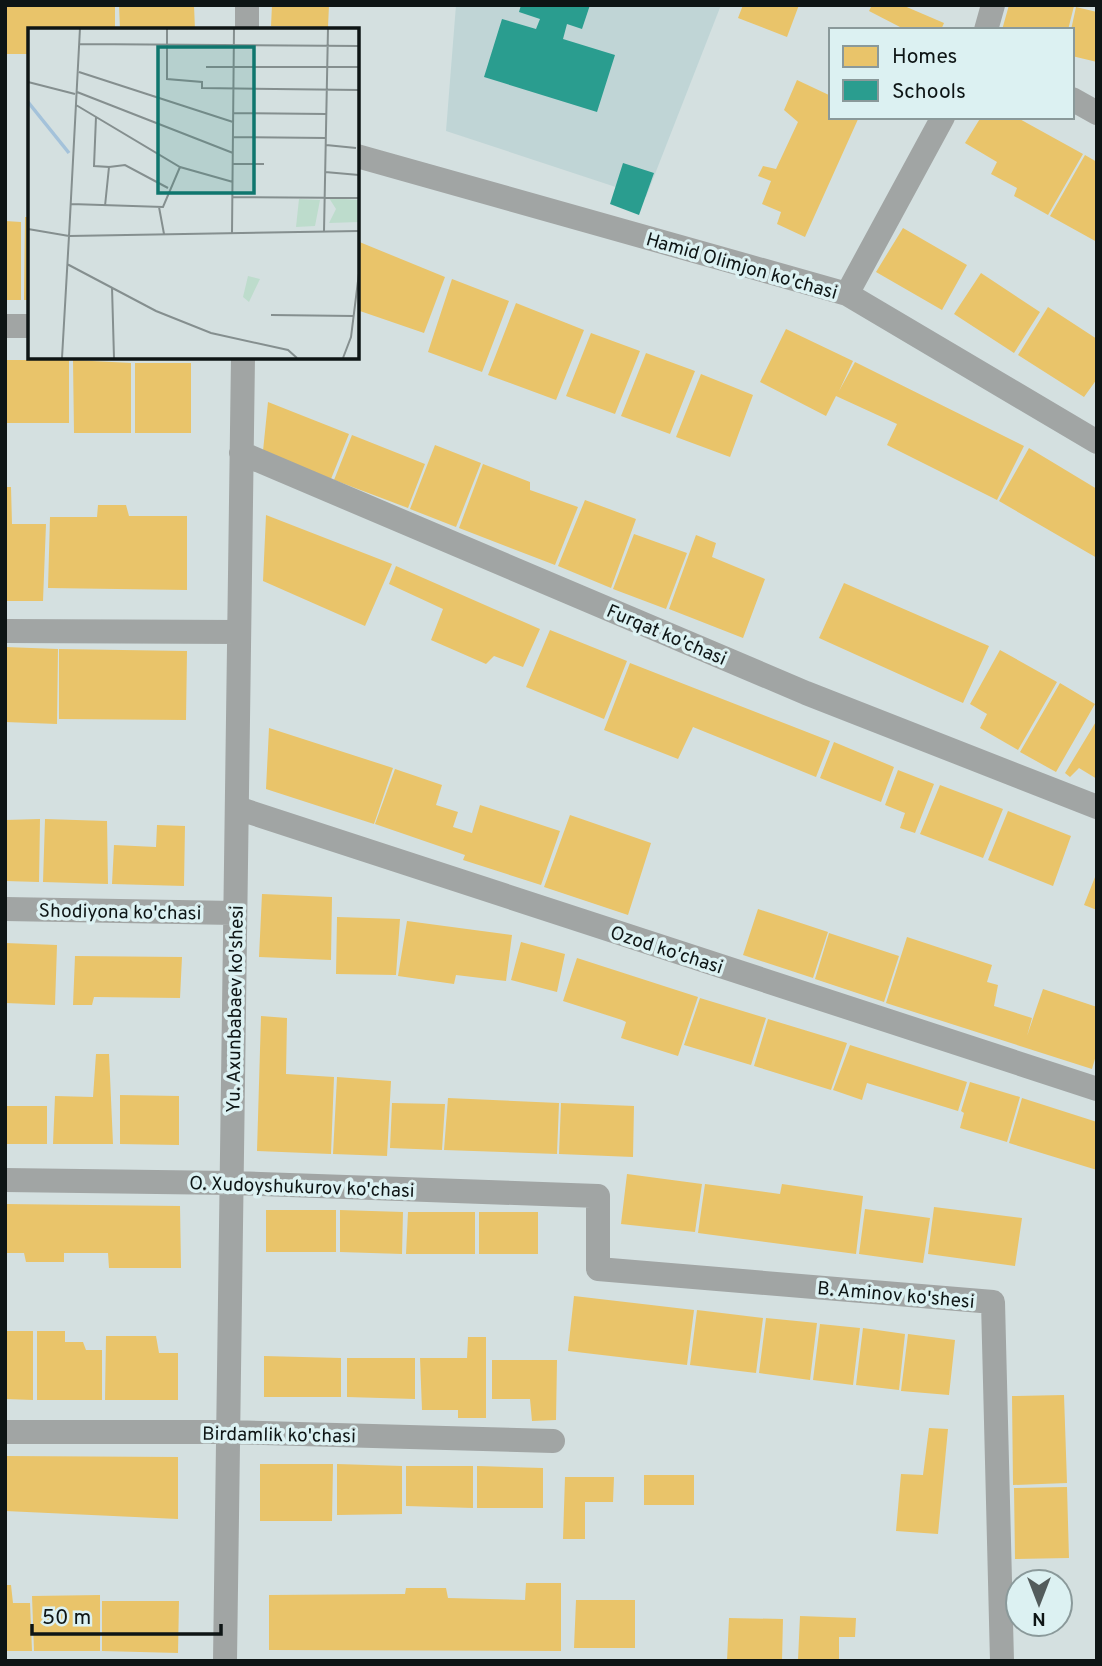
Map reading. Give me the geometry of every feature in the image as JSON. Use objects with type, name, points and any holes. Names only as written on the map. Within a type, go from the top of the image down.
[{"type":"street","points":[[247,5],[247,28]]},
{"type":"street","points":[[987,28],[993,5]]},
{"type":"street","points":[[1074,100],[1097,113]]},
{"type":"street","points":[[847,294],[942,119]]},
{"type":"street","name":"Hamid Olimjon ko'chasi","points":[[359,157],[847,294],[1097,442]]},
{"type":"street","points":[[5,326],[28,326]]},
{"type":"street","name":"Yu. Axunbabaev ko'shesi","points":[[225,1661],[243,359]]},
{"type":"street","name":"Furqat ko'chasi","points":[[241,453],[806,693],[1097,807]]},
{"type":"street","points":[[5,631],[239,632]]},
{"type":"street","name":"Ozod ko'chasi","points":[[237,808],[1097,1089]]},
{"type":"street","name":"Shodiyona ko'chasi","points":[[5,909],[235,914]]},
{"type":"street","name":"O. Xudoyshukurov ko'chasi","points":[[5,1181],[232,1183],[598,1196]]},
{"type":"street","name":"B. Aminov ko'shesi","points":[[598,1196],[598,1269],[993,1302],[1002,1661]]},
{"type":"street","name":"Birdamlik ko'chasi","points":[[5,1432],[229,1432],[553,1441]]},
{"type":"shaded area","points":[[456,5],[721,5],[646,197],[446,131]]},
{"type":"building: Homes","points":[[5,5],[115,5],[115,28],[28,28],[28,54],[5,54]]},
{"type":"building: Homes","points":[[119,5],[194,5],[195,28],[120,28]]},
{"type":"building: Homes","points":[[272,5],[329,5],[328,27],[271,26]]},
{"type":"building: Homes","points":[[743,5],[799,5],[787,37],[738,18]]},
{"type":"building: Homes","points":[[872,5],[902,5],[944,23],[942,28],[900,28],[869,11]]},
{"type":"building: Homes","points":[[1009,5],[1074,6],[1068,28],[1003,28]]},
{"type":"building: Homes","points":[[1076,7],[1097,12],[1097,62],[1074,56],[1074,28],[1071,28]]},
{"type":"building: Homes","points":[[797,80],[829,95],[829,119],[858,119],[805,237],[777,224],[781,212],[762,204],[771,181],[758,176],[763,166],[776,169],[798,122],[784,110]]},
{"type":"building: Homes","points":[[980,119],[1020,119],[1083,154],[1048,215],[1014,196],[1017,188],[991,174],[997,162],[965,143]]},
{"type":"building: Homes","points":[[1085,155],[1097,162],[1097,242],[1050,216]]},
{"type":"building: Homes","points":[[25,217],[28,217],[28,300],[24,300]]},
{"type":"building: Homes","points":[[5,221],[21,222],[21,300],[5,300]]},
{"type":"building: Homes","points":[[903,228],[967,265],[942,310],[876,272]]},
{"type":"building: Homes","points":[[359,242],[445,277],[424,333],[359,311]]},
{"type":"building: Homes","points":[[981,273],[1040,312],[1014,353],[954,314]]},
{"type":"building: Homes","points":[[452,279],[509,301],[482,372],[428,352]]},
{"type":"building: Homes","points":[[516,303],[584,330],[556,400],[488,375]]},
{"type":"building: Homes","points":[[1048,307],[1097,339],[1097,379],[1084,397],[1018,355]]},
{"type":"building: Homes","points":[[786,329],[853,361],[839,391],[855,362],[1024,446],[997,500],[887,445],[897,424],[836,396],[826,416],[760,382]]},
{"type":"building: Homes","points":[[591,333],[640,351],[615,414],[566,396]]},
{"type":"building: Homes","points":[[646,353],[695,371],[670,434],[621,416]]},
{"type":"building: Homes","points":[[5,360],[69,360],[69,423],[5,423]]},
{"type":"building: Homes","points":[[73,360],[131,363],[131,433],[74,433]]},
{"type":"building: Homes","points":[[135,363],[191,363],[191,433],[135,433]]},
{"type":"building: Homes","points":[[701,374],[753,395],[730,457],[676,437]]},
{"type":"building: Homes","points":[[268,402],[349,434],[331,479],[263,451]]},
{"type":"building: Homes","points":[[352,435],[425,464],[408,508],[334,480]]},
{"type":"building: Homes","points":[[435,445],[481,463],[456,527],[410,509]]},
{"type":"building: Homes","points":[[1029,448],[1097,489],[1097,558],[999,501]]},
{"type":"building: Homes","points":[[483,464],[530,482],[530,490],[578,507],[555,565],[459,528]]},
{"type":"building: Homes","points":[[5,487],[11,487],[12,524],[46,524],[43,601],[5,601]]},
{"type":"building: Homes","points":[[585,500],[636,519],[611,588],[558,566]]},
{"type":"building: Homes","points":[[98,505],[126,505],[129,516],[187,516],[187,590],[48,588],[50,517],[97,517]]},
{"type":"building: Homes","points":[[266,515],[392,564],[365,626],[263,581]]},
{"type":"building: Homes","points":[[634,534],[687,553],[666,609],[613,589]]},
{"type":"building: Homes","points":[[696,535],[716,543],[712,557],[765,579],[743,638],[669,609]]},
{"type":"building: Homes","points":[[396,566],[540,629],[523,667],[494,656],[486,664],[431,640],[443,609],[389,584]]},
{"type":"building: Homes","points":[[844,583],[989,646],[963,703],[819,638]]},
{"type":"building: Homes","points":[[550,630],[627,661],[604,719],[526,687]]},
{"type":"building: Homes","points":[[5,647],[58,649],[57,724],[5,722]]},
{"type":"building: Homes","points":[[59,649],[187,651],[186,720],[59,719]]},
{"type":"building: Homes","points":[[1000,650],[1057,682],[1018,750],[980,728],[987,714],[970,704]]},
{"type":"building: Homes","points":[[630,663],[830,741],[816,777],[693,727],[678,759],[604,730]]},
{"type":"building: Homes","points":[[1060,683],[1095,704],[1056,772],[1020,752]]},
{"type":"building: Homes","points":[[1097,720],[1097,779],[1079,768],[1070,777],[1065,773]]},
{"type":"building: Homes","points":[[269,728],[393,768],[374,824],[266,789]]},
{"type":"building: Homes","points":[[834,742],[894,767],[881,802],[820,778]]},
{"type":"building: Homes","points":[[395,769],[442,785],[436,805],[458,812],[453,827],[472,833],[480,805],[560,831],[541,885],[463,860],[465,855],[375,824]]},
{"type":"building: Homes","points":[[898,770],[934,784],[915,833],[900,828],[905,813],[885,805]]},
{"type":"building: Homes","points":[[940,785],[1003,809],[983,858],[920,834]]},
{"type":"building: Homes","points":[[1008,811],[1071,836],[1053,886],[988,860]]},
{"type":"building: Homes","points":[[570,815],[651,843],[628,915],[544,887]]},
{"type":"building: Homes","points":[[40,819],[39,882],[5,881],[5,820]]},
{"type":"building: Homes","points":[[45,819],[107,821],[108,884],[43,882]]},
{"type":"building: Homes","points":[[157,825],[185,826],[184,886],[112,884],[114,845],[156,847]]},
{"type":"building: Homes","points":[[1097,872],[1097,910],[1084,905]]},
{"type":"building: Homes","points":[[262,894],[332,897],[331,960],[259,957]]},
{"type":"building: Homes","points":[[758,909],[828,932],[813,978],[743,955]]},
{"type":"building: Homes","points":[[337,917],[400,919],[396,975],[336,974]]},
{"type":"building: Homes","points":[[407,921],[512,935],[506,981],[456,975],[454,984],[398,976]]},
{"type":"building: Homes","points":[[829,933],[899,956],[884,1002],[815,979]]},
{"type":"building: Homes","points":[[907,937],[992,965],[987,982],[998,985],[994,1006],[1032,1018],[1027,1036],[1043,989],[1097,1007],[1097,1052],[1092,1069],[886,1003]]},
{"type":"building: Homes","points":[[521,942],[565,954],[557,992],[511,980]]},
{"type":"building: Homes","points":[[5,943],[57,945],[55,1005],[5,1003]]},
{"type":"building: Homes","points":[[75,956],[182,957],[180,998],[94,997],[92,1005],[73,1005]]},
{"type":"building: Homes","points":[[577,958],[698,997],[678,1056],[621,1038],[626,1022],[563,1001]]},
{"type":"building: Homes","points":[[700,998],[766,1018],[751,1065],[684,1045]]},
{"type":"building: Homes","points":[[261,1016],[287,1018],[286,1074],[334,1077],[331,1154],[257,1151]]},
{"type":"building: Homes","points":[[768,1019],[847,1043],[831,1090],[754,1066]]},
{"type":"building: Homes","points":[[850,1045],[967,1082],[958,1111],[867,1083],[862,1100],[833,1090]]},
{"type":"building: Homes","points":[[96,1054],[109,1054],[113,1144],[53,1144],[55,1096],[93,1097]]},
{"type":"building: Homes","points":[[337,1077],[391,1081],[387,1156],[333,1154]]},
{"type":"building: Homes","points":[[970,1082],[1020,1097],[1007,1142],[960,1128],[964,1113],[961,1111]]},
{"type":"building: Homes","points":[[120,1095],[179,1096],[179,1145],[120,1144]]},
{"type":"building: Homes","points":[[448,1098],[559,1103],[557,1154],[444,1150]]},
{"type":"building: Homes","points":[[1022,1098],[1097,1122],[1097,1170],[1009,1143]]},
{"type":"building: Homes","points":[[392,1103],[445,1104],[442,1150],[390,1148]]},
{"type":"building: Homes","points":[[561,1103],[634,1106],[633,1157],[559,1154]]},
{"type":"building: Homes","points":[[5,1106],[47,1106],[47,1144],[5,1144]]},
{"type":"building: Homes","points":[[627,1174],[702,1184],[695,1232],[621,1224]]},
{"type":"building: Homes","points":[[705,1184],[780,1194],[782,1184],[863,1196],[856,1254],[698,1233]]},
{"type":"building: Homes","points":[[5,1204],[180,1206],[181,1268],[109,1268],[108,1253],[64,1253],[64,1262],[26,1262],[24,1253],[5,1253]]},
{"type":"building: Homes","points":[[934,1207],[1022,1218],[1015,1266],[928,1254]]},
{"type":"building: Homes","points":[[865,1209],[930,1218],[923,1263],[859,1254]]},
{"type":"building: Homes","points":[[266,1210],[336,1210],[336,1252],[266,1252]]},
{"type":"building: Homes","points":[[340,1210],[403,1212],[402,1254],[340,1252]]},
{"type":"building: Homes","points":[[408,1212],[475,1212],[475,1254],[406,1254]]},
{"type":"building: Homes","points":[[479,1212],[538,1212],[538,1254],[479,1254]]},
{"type":"building: Homes","points":[[574,1296],[694,1310],[687,1365],[568,1351]]},
{"type":"building: Homes","points":[[697,1310],[763,1318],[756,1373],[690,1365]]},
{"type":"building: Homes","points":[[766,1318],[817,1323],[810,1380],[759,1373]]},
{"type":"building: Homes","points":[[820,1324],[860,1328],[853,1385],[813,1380]]},
{"type":"building: Homes","points":[[863,1328],[905,1334],[899,1390],[856,1385]]},
{"type":"building: Homes","points":[[5,1331],[33,1331],[33,1400],[5,1399]]},
{"type":"building: Homes","points":[[37,1331],[65,1331],[65,1342],[83,1342],[86,1350],[102,1350],[102,1400],[37,1400]]},
{"type":"building: Homes","points":[[908,1334],[955,1340],[949,1395],[901,1391]]},
{"type":"building: Homes","points":[[106,1336],[156,1336],[159,1353],[178,1353],[178,1400],[105,1400]]},
{"type":"building: Homes","points":[[468,1337],[486,1337],[486,1418],[458,1418],[458,1410],[422,1410],[420,1358],[467,1358]]},
{"type":"building: Homes","points":[[264,1356],[341,1358],[341,1397],[264,1397]]},
{"type":"building: Homes","points":[[347,1358],[415,1358],[415,1399],[347,1397]]},
{"type":"building: Homes","points":[[492,1360],[557,1360],[556,1420],[532,1421],[530,1399],[492,1399]]},
{"type":"building: Homes","points":[[1064,1395],[1067,1483],[1013,1485],[1012,1396]]},
{"type":"building: Homes","points":[[929,1428],[948,1429],[938,1534],[896,1531],[901,1474],[923,1475]]},
{"type":"building: Homes","points":[[5,1456],[178,1457],[178,1519],[5,1511]]},
{"type":"building: Homes","points":[[260,1464],[333,1464],[332,1521],[260,1521]]},
{"type":"building: Homes","points":[[337,1464],[402,1466],[402,1514],[337,1515]]},
{"type":"building: Homes","points":[[406,1466],[473,1466],[473,1508],[406,1506]]},
{"type":"building: Homes","points":[[477,1466],[543,1468],[543,1508],[477,1508]]},
{"type":"building: Homes","points":[[644,1475],[694,1475],[694,1505],[644,1505]]},
{"type":"building: Homes","points":[[565,1477],[614,1477],[613,1502],[585,1502],[585,1539],[563,1539]]},
{"type":"building: Homes","points":[[1067,1487],[1069,1558],[1015,1559],[1014,1488]]},
{"type":"building: Homes","points":[[526,1583],[561,1583],[561,1651],[269,1650],[269,1595],[405,1594],[406,1588],[446,1588],[448,1598],[525,1600]]},
{"type":"building: Homes","points":[[5,1585],[11,1585],[13,1603],[30,1603],[32,1651],[5,1651]]},
{"type":"building: Homes","points":[[100,1595],[100,1651],[34,1651],[32,1596]]},
{"type":"building: Homes","points":[[576,1600],[635,1600],[635,1648],[574,1648]]},
{"type":"building: Homes","points":[[102,1601],[179,1601],[178,1653],[102,1651]]},
{"type":"building: Homes","points":[[800,1616],[856,1618],[855,1637],[839,1637],[839,1660],[798,1660]]},
{"type":"building: Homes","points":[[729,1618],[783,1619],[782,1661],[727,1661]]},
{"type":"building: Schools","points":[[521,5],[590,5],[582,29],[567,24],[563,39],[615,55],[597,112],[484,77],[502,19],[536,29],[540,19],[519,12]]},
{"type":"building: Schools","points":[[623,163],[654,173],[639,215],[610,204]]}]
